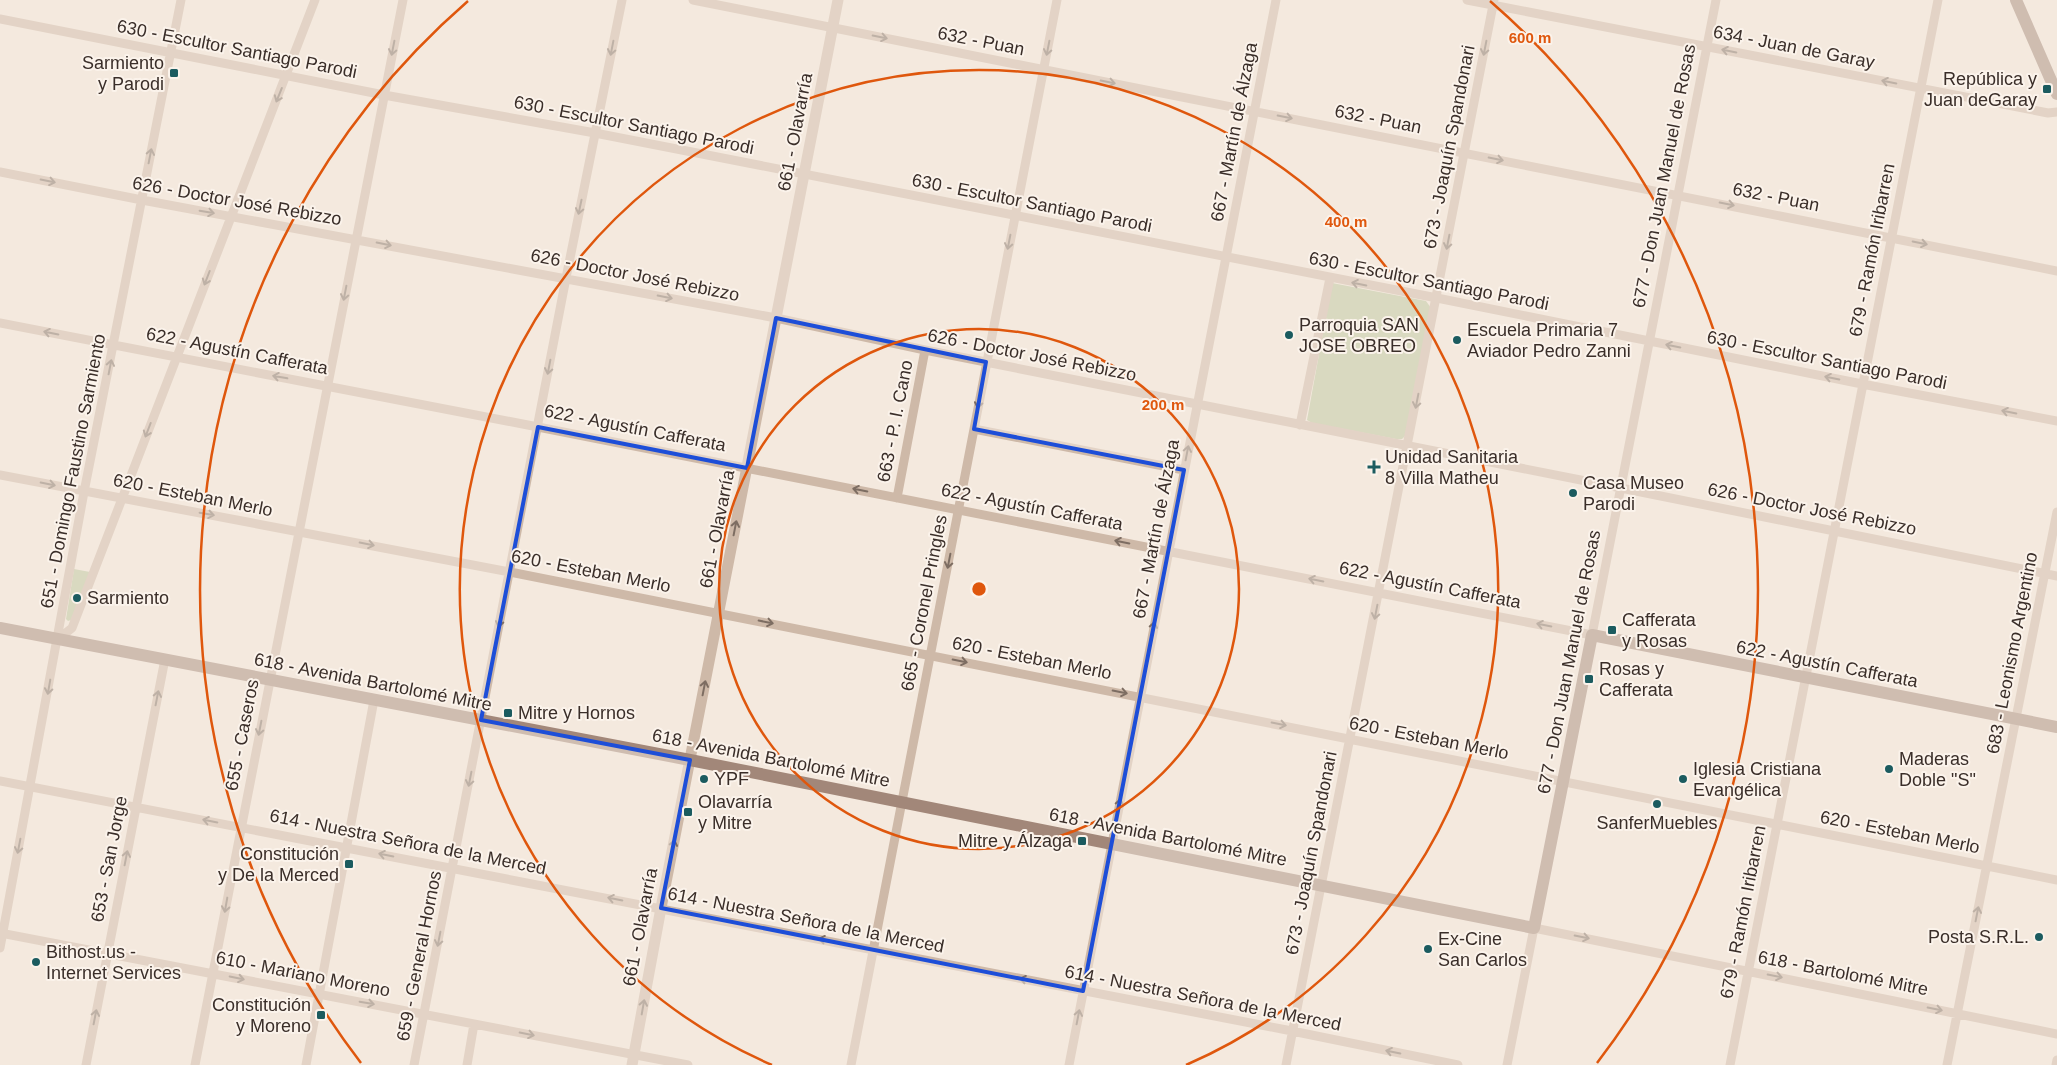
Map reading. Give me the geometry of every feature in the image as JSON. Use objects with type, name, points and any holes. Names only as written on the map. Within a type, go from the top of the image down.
[{"type":"main road","points":[[2016,0],[2057,94]]},
{"type":"main road","name":"618 - Avenida Bartolomé Mitre","points":[[0,628],[690,760],[1534,928]]},
{"type":"main road","name":"622 - Agustín Cafferata","points":[[1592,635],[2057,726]]},
{"type":"main road","name":"677 - Don Juan Manuel de Rosas","points":[[1534,928],[1592,635]]},
{"type":"street","name":"651 - Domingo Faustino Sarmiento","points":[[0,948],[1,933],[58,639],[84,492],[181,0]]},
{"type":"street","points":[[58,639],[72,628],[315,0]]},
{"type":"street","name":"655 - Caseros","points":[[195,1065],[240,826],[403,0]]},
{"type":"street","name":"659 - General Hornos","points":[[414,1065],[566,278],[622,0]]},
{"type":"street","name":"632 - Puan","points":[[693,0],[1679,194],[2057,271]]},
{"type":"street","name":"661 - Olavarría","points":[[633,1060],[838,0]]},
{"type":"street","name":"665 - Coronel Pringles","points":[[851,1065],[1057,0]]},
{"type":"street","name":"667 - Martín de Álzaga","points":[[1068,1065],[1276,0]]},
{"type":"street","name":"634 - Juan de Garay","points":[[1467,0],[1494,3],[1707,47],[2048,113],[2057,112]]},
{"type":"street","name":"677 - Don Juan Manuel de Rosas","points":[[1592,635],[1716,0]]},
{"type":"street","name":"679 - Ramón Iribarren","points":[[1730,1065],[1938,0]]},
{"type":"street","name":"673 - Joaquín Spandonari","points":[[1286,1065],[1380,593],[1494,3]]},
{"type":"street","name":"630 - Escultor Santiago Parodi","points":[[0,19],[1437,298],[1862,384],[2057,421]]},
{"type":"street","name":"626 - Doctor José Rebizzo","points":[[0,172],[776,318],[925,350],[2057,576]]},
{"type":"street","points":[[1300,425],[1330,278]]},
{"type":"street","name":"622 - Agustín Cafferata","points":[[0,323],[1592,635]]},
{"type":"street","name":"663 - P. I. Cano","points":[[897,498],[925,350]]},
{"type":"street","points":[[974,429],[1184,470]]},
{"type":"street","name":"620 - Esteban Merlo","points":[[0,475],[299,531],[1140,696],[2057,880]]},
{"type":"street","name":"683 - Leonismo Argentino","points":[[1947,1065],[2057,512]]},
{"type":"street","name":"653 - San Jorge","points":[[86,1065],[164,659]]},
{"type":"street","points":[[306,1065],[374,700]]},
{"type":"street","name":"614 - Nuestra Señora de la Merced","points":[[0,781],[453,867],[1458,1065]]},
{"type":"street","name":"677 - Don Juan Manuel de Rosas","points":[[1507,1065],[1534,928]]},
{"type":"street","name":"618 - Bartolomé Mitre","points":[[1534,928],[2057,1034]]},
{"type":"street","name":"610 - Mariano Moreno","points":[[1,933],[474,1024],[633,1060],[688,1065]]},
{"type":"street","points":[[466,1065],[474,1024]]},
{"type":"street","points":[[2056,1065],[2057,1060]]},
{"type":"highlighted area","points":[[776,318],[986,362],[974,429],[1184,470],[1083,991],[661,908],[690,760],[481,720],[538,427],[747,468]]},
{"type":"green space","points":[[1332,283],[1426,301],[1431,308],[1405,436],[1402,439],[1312,423],[1307,420]]},
{"type":"green space","points":[[74,569],[90,572],[71,620],[68,621],[66,619]]},
{"type":"place","name":"Sarmiento y Parodi","points":[[174,73]]},
{"type":"place","name":"República y Juan deGaray","points":[[2047,89]]},
{"type":"place","name":"Parroquia SAN JOSE OBREO","points":[[1289,335]]},
{"type":"place","name":"Escuela Primaria 7 Aviador Pedro Zanni","points":[[1457,340]]},
{"type":"place","name":"Unidad Sanitaria 8 Villa Matheu","points":[[1374,467]]},
{"type":"place","name":"Casa Museo Parodi","points":[[1573,493]]},
{"type":"place","name":"Sarmiento","points":[[77,598]]},
{"type":"place","name":"Cafferata y Rosas","points":[[1612,630]]},
{"type":"place","name":"Rosas y Cafferata","points":[[1589,679]]},
{"type":"place","name":"Mitre y Hornos","points":[[508,713]]},
{"type":"place","name":"Maderas Doble \"S\"","points":[[1889,769]]},
{"type":"place","name":"YPF","points":[[704,779]]},
{"type":"place","name":"Iglesia Cristiana Evangélica","points":[[1683,779]]},
{"type":"place","name":"SanferMuebles","points":[[1657,804]]},
{"type":"place","name":"Olavarría y Mitre","points":[[688,812]]},
{"type":"place","name":"Mitre y Álzaga","points":[[1082,841]]},
{"type":"place","name":"Constitución y De la Merced","points":[[349,864]]},
{"type":"place","name":"Posta S.R.L.","points":[[2039,937]]},
{"type":"place","name":"Ex-Cine San Carlos","points":[[1428,949]]},
{"type":"place","name":"Bithost.us - Internet Services","points":[[36,962]]},
{"type":"place","name":"Constitución y Moreno","points":[[321,1015]]}]
